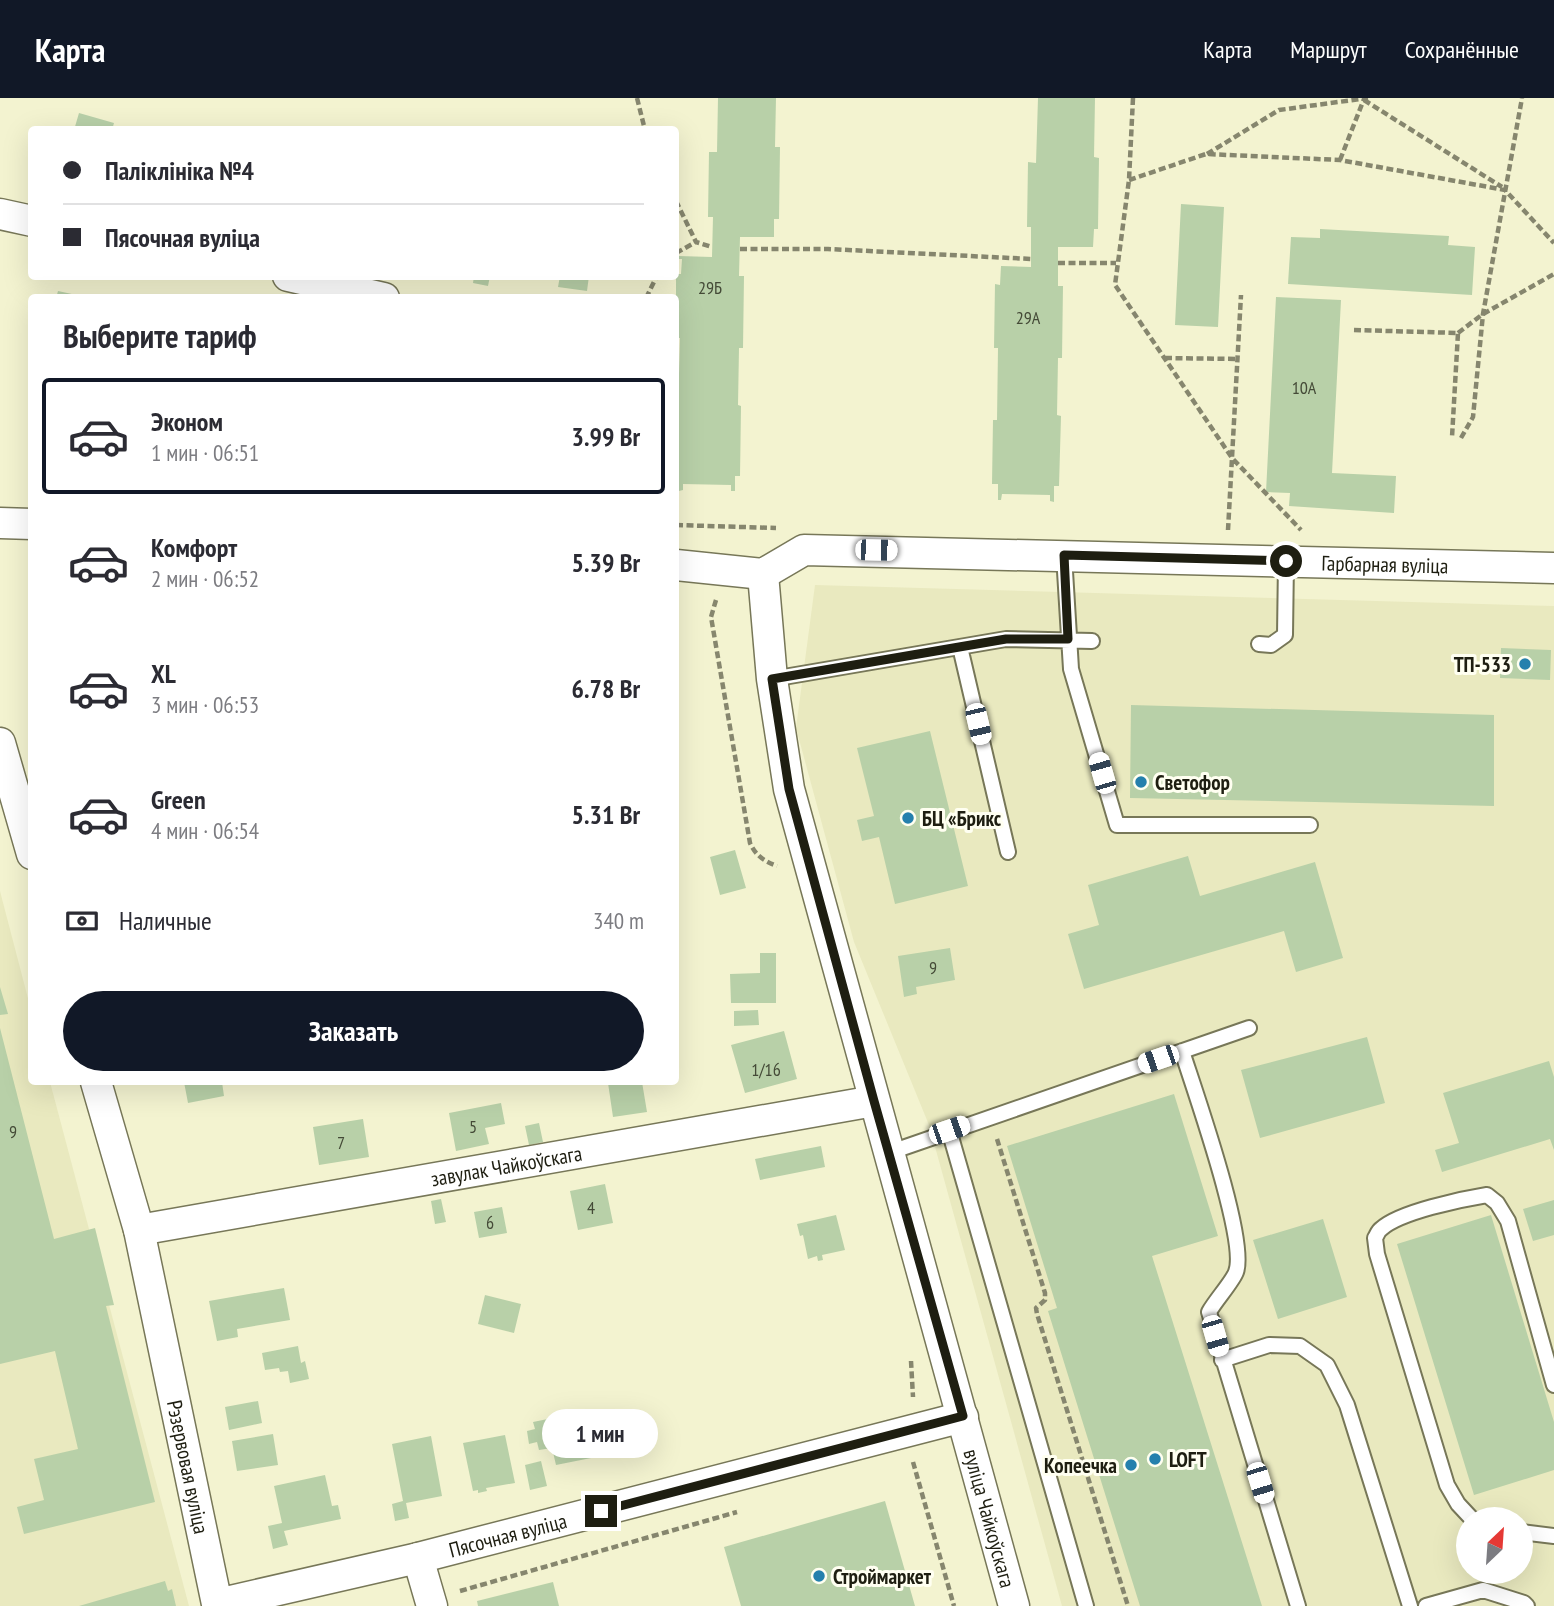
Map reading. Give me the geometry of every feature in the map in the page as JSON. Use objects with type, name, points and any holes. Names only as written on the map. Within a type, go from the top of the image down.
[{"type":"street","points":[[0,214],[28,219]]},
{"type":"street","points":[[305,280],[367,294]]},
{"type":"street","points":[[0,523],[28,524]]},
{"type":"street","name":"Гарбарная вуліца","points":[[763,574],[804,550],[1554,568]]},
{"type":"street","points":[[679,565],[763,574]]},
{"type":"street","name":"вуліца Чайкоўскага","points":[[763,574],[772,679],[789,789],[1014,1606]]},
{"type":"street","points":[[0,743],[28,840]]},
{"type":"street","name":"Рэзервовая вуліца","points":[[97,1085],[139,1230],[217,1604],[418,1558]]},
{"type":"street","name":"завулак Чайкоўскага","points":[[139,1230],[874,1101]]},
{"type":"street","name":"Пясочная вуліца","points":[[418,1558],[963,1416]]},
{"type":"street","points":[[418,1558],[431,1603]]},
{"type":"lane","points":[[1064,555],[1071,669],[1117,825],[1310,825]]},
{"type":"lane","points":[[1259,644],[1271,645],[1285,635],[1286,561]]},
{"type":"lane","points":[[772,679],[1006,639],[1092,640]]},
{"type":"lane","points":[[960,647],[1008,852]]},
{"type":"lane","points":[[888,1153],[1249,1028]]},
{"type":"lane","points":[[1182,1051],[1224,1186],[1238,1248],[1236,1272],[1209,1312],[1298,1606]]},
{"type":"lane","points":[[949,1130],[1086,1606]]},
{"type":"lane","points":[[1461,1507],[1447,1485],[1377,1254],[1375,1238],[1381,1228],[1403,1216],[1464,1199],[1487,1195],[1497,1203],[1508,1221],[1554,1385]]},
{"type":"lane","points":[[1222,1360],[1269,1345],[1300,1346],[1327,1365],[1347,1405],[1409,1606]]},
{"type":"lane","points":[[1533,1533],[1554,1536]]},
{"type":"lane","points":[[1426,1606],[1483,1590],[1524,1602],[1527,1606]]},
{"type":"path","points":[[637,98],[644,126]]},
{"type":"path","points":[[1133,98],[1129,180],[1115,285],[1232,458],[1304,533]]},
{"type":"path","points":[[1129,180],[1206,154],[1279,110],[1365,98],[1505,190],[1554,243]]},
{"type":"path","points":[[1340,160],[1365,98]]},
{"type":"path","points":[[1461,438],[1473,417],[1483,314],[1522,98]]},
{"type":"path","points":[[1206,154],[1340,160],[1505,190]]},
{"type":"path","points":[[679,207],[696,242]]},
{"type":"path","points":[[679,251],[696,242],[712,247]]},
{"type":"path","points":[[740,249],[828,249],[1031,259]]},
{"type":"path","points":[[1058,262],[1116,263]]},
{"type":"path","points":[[1354,330],[1458,333],[1483,314],[1554,274]]},
{"type":"path","points":[[1227,541],[1241,295]]},
{"type":"path","points":[[1452,437],[1458,333]]},
{"type":"path","points":[[1164,358],[1238,359]]},
{"type":"path","points":[[990,1116],[1045,1293],[1045,1300],[1036,1308],[1037,1314],[1128,1606]]},
{"type":"path","points":[[900,1465],[913,1461]]},
{"type":"path","points":[[431,1603],[739,1511]]},
{"type":"shaded area","points":[[815,585],[1554,606],[1554,1606],[1062,1606],[929,1125],[854,942],[796,728]]},
{"type":"shaded area","points":[[0,891],[28,998],[28,1085],[51,1085],[189,1606],[0,1606]]},
{"type":"building","points":[[718,98],[776,98],[775,147],[780,147],[779,219],[774,219],[774,237],[740,237],[739,276],[744,276],[743,348],[739,348],[740,476],[735,476],[735,491],[731,491],[731,485],[683,484],[683,490],[679,491],[680,338],[676,280],[679,280],[681,274],[682,259],[679,259],[679,256],[712,257],[713,217],[708,217],[709,152],[717,152]]},
{"type":"building","points":[[1038,98],[1095,98],[1094,157],[1099,158],[1098,229],[1094,229],[1093,247],[1058,247],[1058,286],[1063,286],[1062,358],[1058,358],[1057,415],[1061,416],[1059,486],[1054,486],[1054,502],[1050,501],[1050,495],[1002,494],[1001,500],[998,500],[998,484],[992,484],[993,420],[997,420],[995,284],[1000,285],[1001,266],[1031,267],[1031,227],[1027,227],[1028,162],[1036,163]]},
{"type":"building","points":[[79,113],[114,123],[113,126],[75,126]]},
{"type":"building","points":[[1181,204],[1224,207],[1218,327],[1175,325]]},
{"type":"building","points":[[1320,229],[1449,236],[1448,245],[1475,247],[1472,295],[1288,284],[1291,237],[1320,238]]},
{"type":"building","points":[[473,280],[489,280],[488,286],[473,283]]},
{"type":"building","points":[[559,280],[588,280],[587,291],[558,287]]},
{"type":"building","points":[[1276,297],[1341,300],[1332,473],[1396,476],[1394,513],[1289,506],[1290,493],[1266,492]]},
{"type":"building","name":"ТП-533","points":[[1501,648],[1551,650],[1550,680],[1500,678]]},
{"type":"building","points":[[1131,705],[1494,715],[1494,806],[1130,798]]},
{"type":"building","name":"БЦ «Брикс","points":[[930,731],[968,886],[895,904],[879,837],[862,841],[857,820],[874,816],[857,748]]},
{"type":"building","points":[[735,850],[746,888],[720,895],[710,857]]},
{"type":"building","points":[[1188,856],[1200,896],[1315,862],[1343,958],[1296,972],[1284,931],[1084,989],[1068,934],[1099,925],[1088,885]]},
{"type":"building","points":[[950,948],[955,980],[916,987],[917,994],[904,997],[898,956]]},
{"type":"building","points":[[760,953],[776,953],[776,1003],[731,1003],[730,974],[760,973]]},
{"type":"building","points":[[0,987],[8,1014],[0,1015]]},
{"type":"building","points":[[758,1010],[759,1025],[734,1026],[734,1011]]},
{"type":"building","points":[[0,1028],[54,1239],[95,1228],[114,1305],[106,1306],[155,1502],[24,1534],[17,1507],[44,1500],[34,1459],[78,1449],[55,1351],[0,1364]]},
{"type":"building","points":[[784,1031],[797,1079],[745,1093],[731,1045]]},
{"type":"building","points":[[1367,1037],[1385,1103],[1260,1138],[1241,1070]]},
{"type":"building","points":[[1549,1061],[1554,1077],[1554,1150],[1550,1139],[1442,1172],[1435,1150],[1459,1143],[1443,1093]]},
{"type":"building","points":[[185,1085],[222,1085],[224,1096],[188,1103]]},
{"type":"building","points":[[608,1085],[642,1085],[647,1112],[613,1117]]},
{"type":"building","name":"LOFT","points":[[1174,1094],[1218,1236],[1152,1256],[1262,1606],[1140,1606],[1048,1311],[1057,1308],[1007,1146]]},
{"type":"building","points":[[501,1103],[505,1124],[485,1128],[489,1144],[456,1151],[449,1113]]},
{"type":"building","points":[[363,1119],[369,1157],[319,1165],[313,1127]]},
{"type":"building","points":[[539,1123],[543,1142],[529,1145],[525,1126]]},
{"type":"building","points":[[821,1146],[825,1167],[760,1180],[755,1159]]},
{"type":"building","points":[[605,1184],[613,1223],[578,1230],[570,1191]]},
{"type":"building","points":[[441,1199],[446,1222],[435,1224],[431,1201]]},
{"type":"building","points":[[1554,1200],[1554,1235],[1533,1241],[1523,1209]]},
{"type":"building","points":[[502,1207],[507,1233],[479,1238],[474,1212]]},
{"type":"building","points":[[836,1215],[845,1250],[822,1255],[823,1260],[818,1261],[817,1256],[808,1259],[803,1235],[800,1236],[797,1224]]},
{"type":"building","points":[[1491,1215],[1554,1422],[1554,1470],[1474,1495],[1397,1244]]},
{"type":"building","points":[[1323,1219],[1347,1297],[1278,1319],[1253,1240]]},
{"type":"building","points":[[284,1288],[290,1320],[237,1329],[238,1337],[217,1341],[209,1301]]},
{"type":"building","points":[[485,1295],[521,1304],[514,1333],[478,1324]]},
{"type":"building","points":[[298,1346],[301,1363],[305,1361],[309,1379],[290,1383],[288,1371],[280,1372],[279,1368],[265,1370],[262,1353]]},
{"type":"building","points":[[258,1401],[262,1423],[229,1430],[225,1407]]},
{"type":"building","points":[[582,1412],[591,1458],[556,1465],[552,1448],[539,1450],[537,1442],[529,1444],[527,1431],[535,1429],[533,1422]]},
{"type":"building","points":[[273,1434],[278,1465],[237,1471],[232,1441]]},
{"type":"building","points":[[505,1435],[515,1483],[486,1488],[487,1491],[478,1493],[478,1490],[473,1491],[463,1443]]},
{"type":"building","points":[[431,1436],[442,1496],[406,1503],[409,1518],[395,1521],[392,1504],[403,1501],[392,1444]]},
{"type":"building","points":[[541,1461],[547,1486],[530,1490],[525,1465]]},
{"type":"building","points":[[325,1475],[332,1506],[338,1505],[341,1519],[284,1531],[288,1545],[273,1549],[268,1526],[282,1523],[274,1486]]},
{"type":"building","name":"Строймаркет","points":[[885,1501],[915,1606],[741,1606],[724,1547]]},
{"type":"building","points":[[165,1581],[168,1591],[172,1589],[176,1606],[79,1606]]},
{"type":"building","points":[[553,1582],[559,1606],[478,1606],[477,1601]]},
{"type":"place","name":"ТП-533","points":[[1525,664]]},
{"type":"place","name":"Светофор","points":[[1141,782]]},
{"type":"place","name":"БЦ «Брикс","points":[[908,818]]},
{"type":"place","name":"LOFT","points":[[1155,1459]]},
{"type":"place","name":"Копеечка","points":[[1131,1465]]},
{"type":"place","name":"Строймаркет","points":[[819,1576]]},
{"type":"route","points":[[601,1511],[963,1416],[789,789],[772,679],[1006,639],[1068,639],[1064,555],[1286,561]]}]
